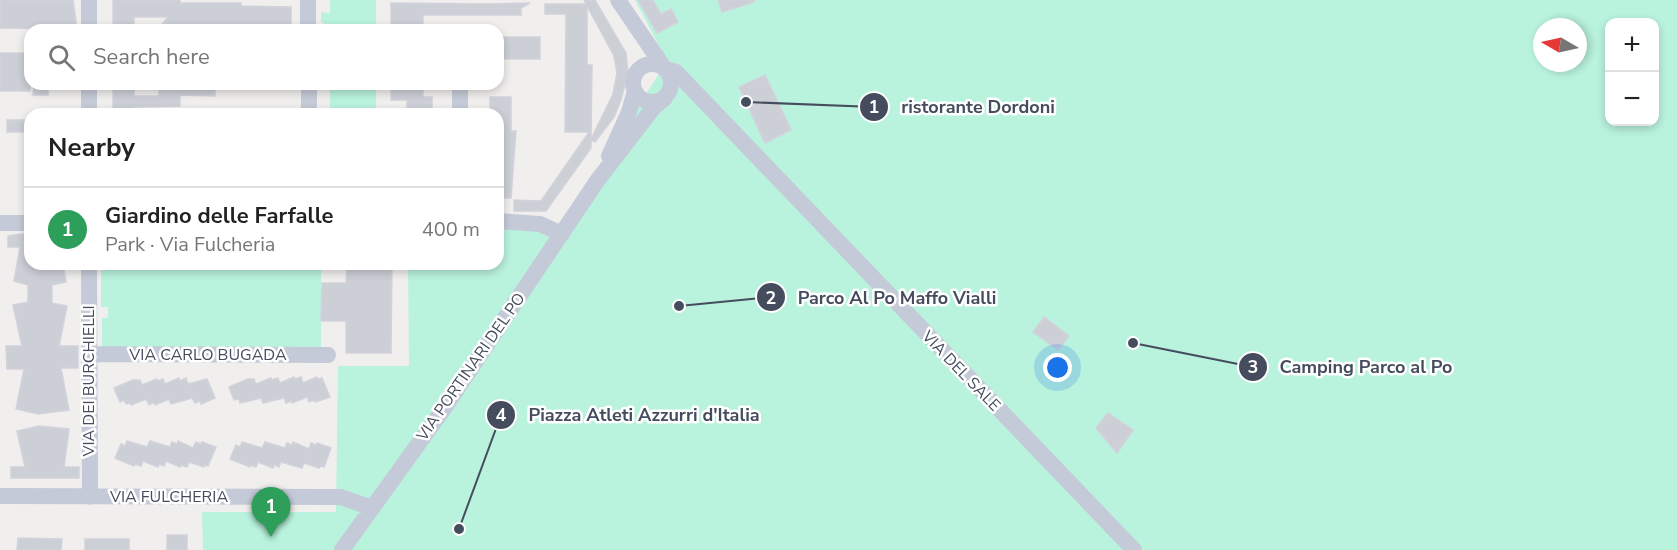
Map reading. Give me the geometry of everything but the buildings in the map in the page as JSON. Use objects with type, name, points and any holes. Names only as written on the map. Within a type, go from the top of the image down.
[{"type":"street","points":[[89,0],[89,24]]},
{"type":"street","points":[[308,0],[308,24]]},
{"type":"street","points":[[618,0],[667,82]]},
{"type":"street","points":[[629,18],[642,49],[642,61],[633,81],[635,91],[648,102],[667,82]]},
{"type":"street","points":[[637,71],[654,64],[667,82]]},
{"type":"street","name":"VIA DEL SALE","points":[[667,82],[688,87],[1134,550]]},
{"type":"street","name":"VIA PORTINARI DEL PO","points":[[342,550],[597,181],[654,107],[667,82]]},
{"type":"street","points":[[89,90],[89,108]]},
{"type":"street","points":[[309,90],[309,108]]},
{"type":"street","points":[[460,90],[460,108]]},
{"type":"street","name":"VIA PORTINARI DEL PO","points":[[597,181],[635,91]]},
{"type":"street","points":[[504,220],[534,222],[562,234]]},
{"type":"street","points":[[0,223],[24,223]]},
{"type":"street","name":"VIA DEI BURCHIELLI","points":[[89,270],[90,497]]},
{"type":"street","name":"VIA CARLO BUGADA","points":[[89,354],[328,355]]},
{"type":"street","name":"VIA FULCHERIA","points":[[0,496],[341,497],[372,508]]},
{"type":"green space","points":[[330,0],[376,0],[376,24],[326,24],[321,22],[321,12],[330,13]]},
{"type":"green space","points":[[635,0],[1677,0],[1677,550],[203,550],[202,512],[336,512],[338,366],[409,366],[408,270],[504,270],[504,229],[559,231],[667,61]]},
{"type":"green space","points":[[330,90],[376,90],[376,108],[330,108]]},
{"type":"green space","points":[[101,270],[321,270],[321,347],[102,348],[102,318],[108,318],[108,307],[101,307]]},
{"type":"place","name":"ristorante Dordoni","points":[[746,102]]},
{"type":"place","name":"Parco Al Po Maffo Vialli","points":[[679,306]]},
{"type":"place","name":"Camping Parco al Po","points":[[1133,343]]},
{"type":"place","name":"Piazza Atleti Azzurri d'Italia","points":[[459,529]]},
{"type":"place","name":"Giardino delle Farfalle","points":[[271,537]]}]
